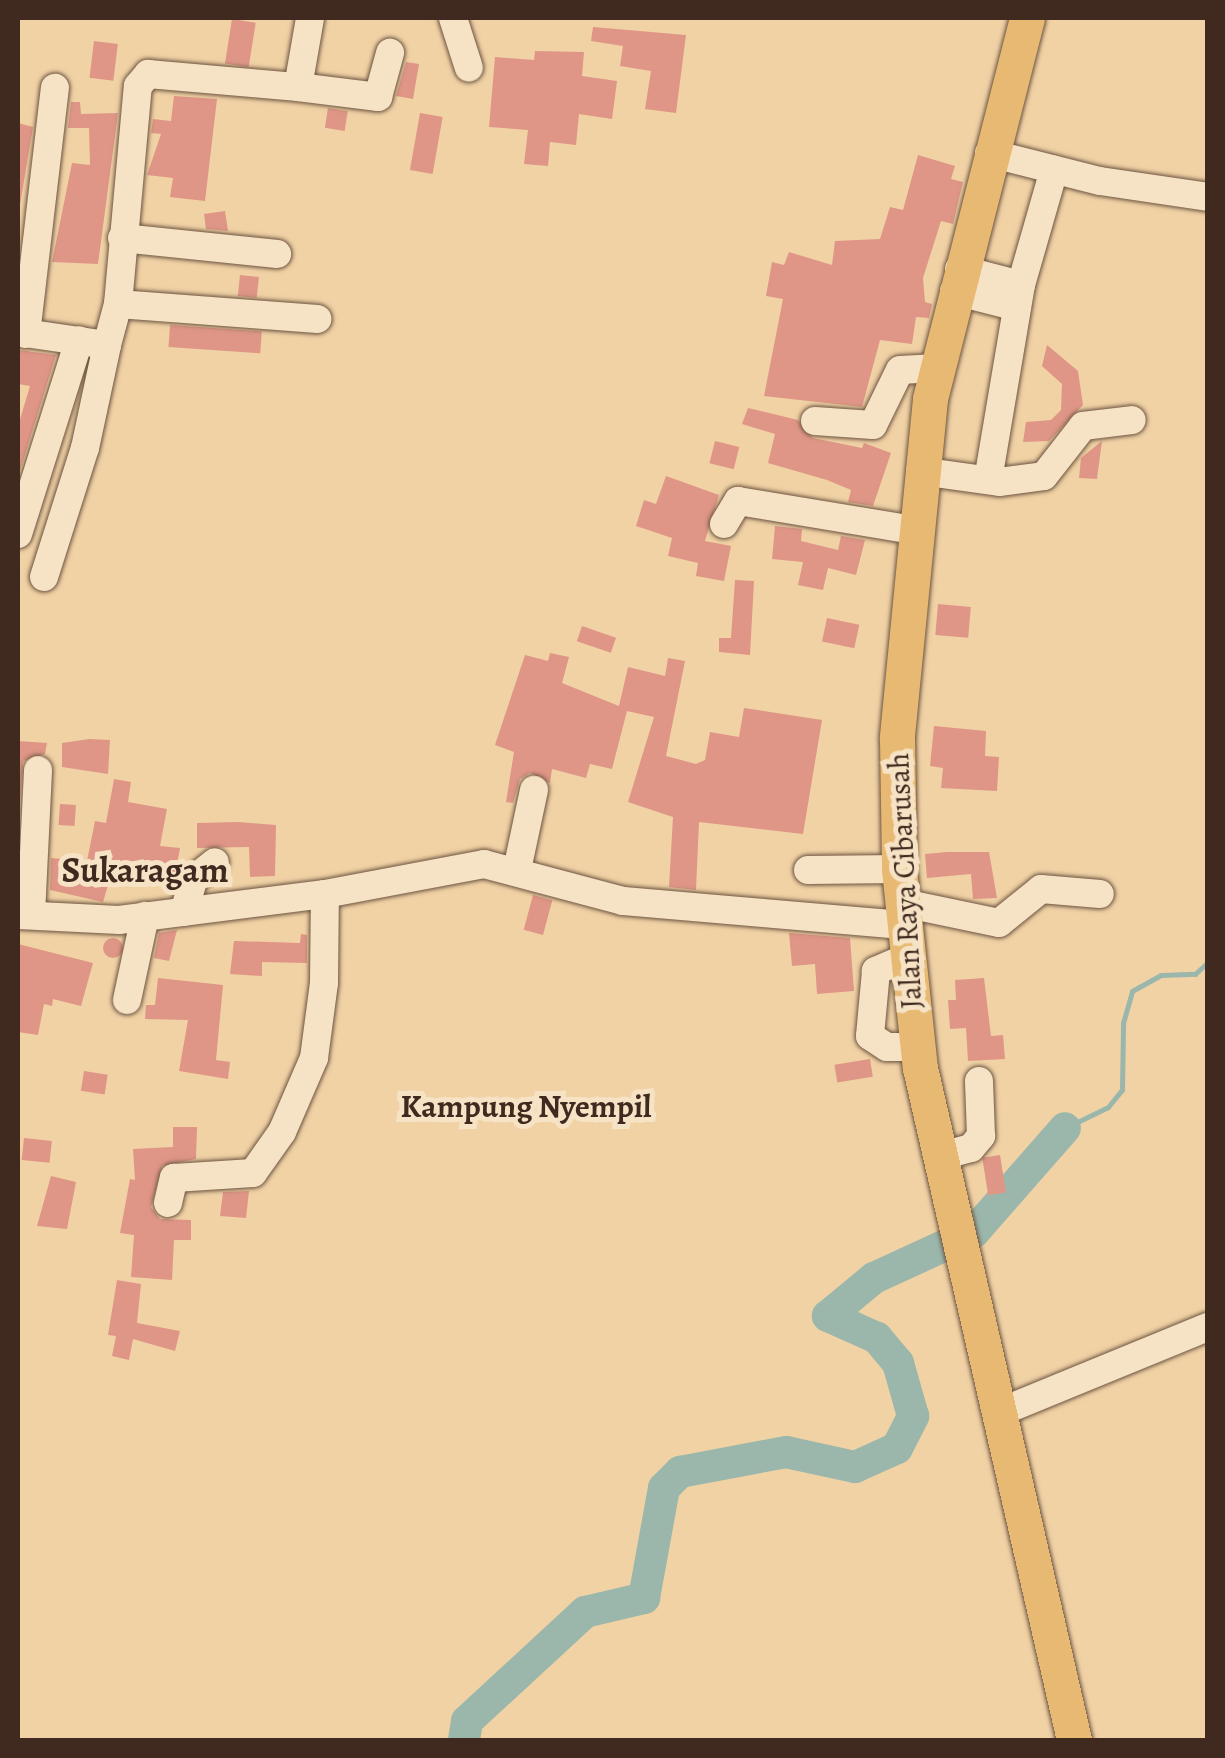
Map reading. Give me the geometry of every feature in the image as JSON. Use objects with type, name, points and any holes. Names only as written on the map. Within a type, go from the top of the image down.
[{"type":"main road","name":"Jalan Raya Cibarusah","points":[[1027,18],[988,153],[936,368],[913,530],[898,738],[903,914],[916,1047],[1074,1740]]},
{"type":"street","points":[[298,87],[310,18]]},
{"type":"street","points":[[453,18],[469,68]]},
{"type":"street","points":[[18,534],[93,342],[118,304],[138,86],[148,74],[378,97],[390,53]]},
{"type":"street","points":[[55,88],[22,333],[93,342]]},
{"type":"street","points":[[988,153],[1054,170],[1208,198]]},
{"type":"street","points":[[988,480],[1019,296],[1054,170]]},
{"type":"street","points":[[122,238],[277,254]]},
{"type":"street","points":[[957,280],[1019,296]]},
{"type":"street","points":[[118,304],[318,318]]},
{"type":"street","points":[[44,577],[85,448],[93,342]]},
{"type":"street","points":[[815,421],[873,426],[900,370],[936,368]]},
{"type":"street","points":[[920,472],[988,480],[1044,476],[1083,426],[1132,420]]},
{"type":"street","points":[[724,524],[738,501],[913,530]]},
{"type":"street","points":[[38,770],[24,914],[102,920],[184,912],[325,894],[469,865],[517,870],[623,901],[903,914],[999,923],[1041,889],[1100,894]]},
{"type":"street","points":[[517,870],[534,790]]},
{"type":"street","points":[[184,912],[193,880],[215,862]]},
{"type":"street","points":[[808,870],[903,914]]},
{"type":"street","points":[[168,1204],[174,1178],[253,1173],[282,1132],[314,1058],[324,983],[325,894]]},
{"type":"street","points":[[127,1000],[145,916]]},
{"type":"street","points":[[940,1156],[971,1148],[981,1136],[978,1082]]},
{"type":"street","points":[[998,1413],[1208,1327]]},
{"type":"building","points":[[232,19],[256,23],[249,67],[225,63]]},
{"type":"building","points":[[593,27],[686,35],[676,113],[645,109],[651,71],[620,66],[623,46],[591,41]]},
{"type":"building","points":[[94,41],[118,44],[113,81],[89,78]]},
{"type":"building","points":[[535,51],[584,52],[582,76],[617,81],[612,119],[579,114],[576,145],[550,142],[548,166],[524,164],[528,130],[489,127],[495,57],[534,60]]},
{"type":"building","points":[[406,62],[419,64],[413,99],[396,96]]},
{"type":"building","points":[[174,96],[217,99],[205,201],[170,197],[173,178],[147,175],[161,134],[151,133],[153,119],[171,121]]},
{"type":"building","points":[[71,102],[80,102],[81,114],[118,113],[98,264],[52,262],[72,163],[90,165],[89,128],[68,128]]},
{"type":"building","points":[[328,108],[348,111],[345,131],[325,128]]},
{"type":"building","points":[[420,113],[443,117],[433,174],[410,170]]},
{"type":"building","points":[[18,123],[33,127],[20,205],[18,204]]},
{"type":"building","points":[[918,155],[955,166],[951,179],[963,182],[953,224],[941,221],[923,278],[925,302],[932,304],[929,318],[916,317],[912,344],[880,340],[862,407],[764,396],[783,299],[766,296],[772,262],[784,265],[789,252],[832,265],[835,241],[880,239],[890,207],[903,210]]},
{"type":"building","points":[[225,211],[228,231],[206,229],[204,214]]},
{"type":"building","points":[[240,275],[259,277],[257,298],[238,296]]},
{"type":"building","points":[[170,325],[262,331],[260,353],[168,347]]},
{"type":"building","points":[[1047,345],[1078,371],[1083,405],[1049,441],[1023,442],[1026,422],[1051,420],[1061,410],[1062,384],[1042,366]]},
{"type":"building","points":[[18,350],[56,355],[18,477],[18,426],[30,386],[18,384]]},
{"type":"building","points":[[748,408],[798,420],[813,438],[862,448],[864,443],[891,453],[873,506],[848,502],[851,490],[827,480],[768,463],[775,434],[742,424]]},
{"type":"building","points":[[715,441],[739,447],[734,469],[709,463]]},
{"type":"building","points":[[1102,441],[1097,479],[1079,478],[1081,458]]},
{"type":"building","points":[[666,476],[719,495],[705,541],[731,546],[724,581],[696,576],[698,563],[668,556],[672,538],[636,526],[644,500],[656,504]]},
{"type":"building","points":[[775,526],[802,529],[801,541],[838,550],[841,536],[865,540],[856,575],[828,568],[823,590],[798,585],[803,562],[772,559]]},
{"type":"building","points":[[735,580],[754,581],[750,655],[719,652],[719,638],[731,638]]},
{"type":"building","points":[[938,604],[971,607],[968,638],[935,635]]},
{"type":"building","points":[[827,618],[859,625],[854,648],[822,641]]},
{"type":"building","points":[[582,626],[616,638],[611,653],[577,641]]},
{"type":"building","points":[[550,653],[569,657],[562,683],[619,706],[628,667],[665,676],[668,658],[685,661],[666,756],[696,764],[705,760],[710,732],[739,737],[744,708],[822,720],[803,834],[699,822],[696,890],[669,887],[673,817],[628,802],[654,717],[627,711],[612,769],[590,764],[586,778],[552,769],[550,783],[530,773],[520,779],[513,803],[506,802],[514,752],[495,745],[525,655],[548,661]]},
{"type":"building","points":[[934,726],[986,731],[985,756],[999,757],[997,791],[941,788],[943,768],[930,766]]},
{"type":"building","points":[[110,740],[108,774],[62,767],[62,743]]},
{"type":"building","points":[[18,741],[47,743],[45,754],[23,761],[18,831]]},
{"type":"building","points":[[114,779],[131,782],[128,802],[167,809],[160,846],[180,848],[173,886],[111,875],[103,902],[50,890],[51,858],[87,861],[95,821],[106,823]]},
{"type":"building","points":[[60,804],[76,805],[74,826],[59,825]]},
{"type":"building","points":[[197,823],[276,825],[275,876],[250,877],[249,847],[197,848]]},
{"type":"building","points":[[989,852],[997,898],[973,899],[971,874],[927,878],[925,854]]},
{"type":"building","points":[[533,895],[552,900],[543,935],[524,930]]},
{"type":"building","points":[[177,930],[169,961],[154,958],[159,933]]},
{"type":"building","points":[[789,933],[850,938],[854,991],[817,994],[815,964],[792,966]]},
{"type":"building","points":[[301,934],[307,935],[307,963],[262,962],[262,976],[230,974],[234,941],[300,943]]},
{"type":"building","points":[[113,938],[123,948],[113,958],[103,948]]},
{"type":"building","points":[[18,944],[93,963],[81,1006],[53,999],[52,1006],[44,1004],[38,1035],[18,1032]]},
{"type":"building","points":[[158,978],[223,985],[216,1060],[230,1062],[228,1079],[179,1071],[188,1020],[145,1019],[146,1005],[155,1005]]},
{"type":"building","points":[[984,978],[991,1036],[1003,1035],[1005,1059],[968,1061],[966,1028],[950,1029],[948,1000],[956,1000],[955,980]]},
{"type":"building","points":[[870,1059],[873,1077],[837,1082],[834,1065]]},
{"type":"building","points":[[84,1071],[108,1075],[105,1095],[81,1091]]},
{"type":"building","points":[[173,1127],[197,1127],[196,1159],[162,1166],[151,1207],[160,1219],[191,1220],[191,1240],[174,1240],[172,1280],[131,1277],[134,1235],[120,1233],[130,1179],[135,1180],[133,1149],[173,1147]]},
{"type":"building","points":[[24,1138],[52,1141],[50,1163],[22,1160]]},
{"type":"building","points":[[1000,1155],[1006,1193],[988,1195],[982,1158]]},
{"type":"building","points":[[51,1176],[76,1182],[67,1229],[37,1226]]},
{"type":"building","points":[[249,1191],[246,1218],[220,1216],[223,1192]]},
{"type":"building","points":[[117,1280],[141,1284],[137,1323],[180,1331],[175,1351],[133,1339],[129,1360],[112,1356],[116,1336],[108,1335]]},
{"type":"waterway","points":[[1208,892],[1208,929]]},
{"type":"waterway","points":[[1065,1128],[1108,1107],[1122,1090],[1123,1023],[1132,991],[1161,975],[1195,974],[1208,962]]},
{"type":"waterway","points":[[464,1740],[467,1721],[585,1612],[644,1598],[664,1488],[680,1472],[786,1452],[855,1467],[897,1448],[913,1416],[898,1363],[877,1338],[828,1316],[874,1278],[974,1232],[1065,1128]]},
{"type":"district","name":"Sukaragam","points":[[145,870]]},
{"type":"district","name":"Kampung Nyempil","points":[[526,1106]]}]
